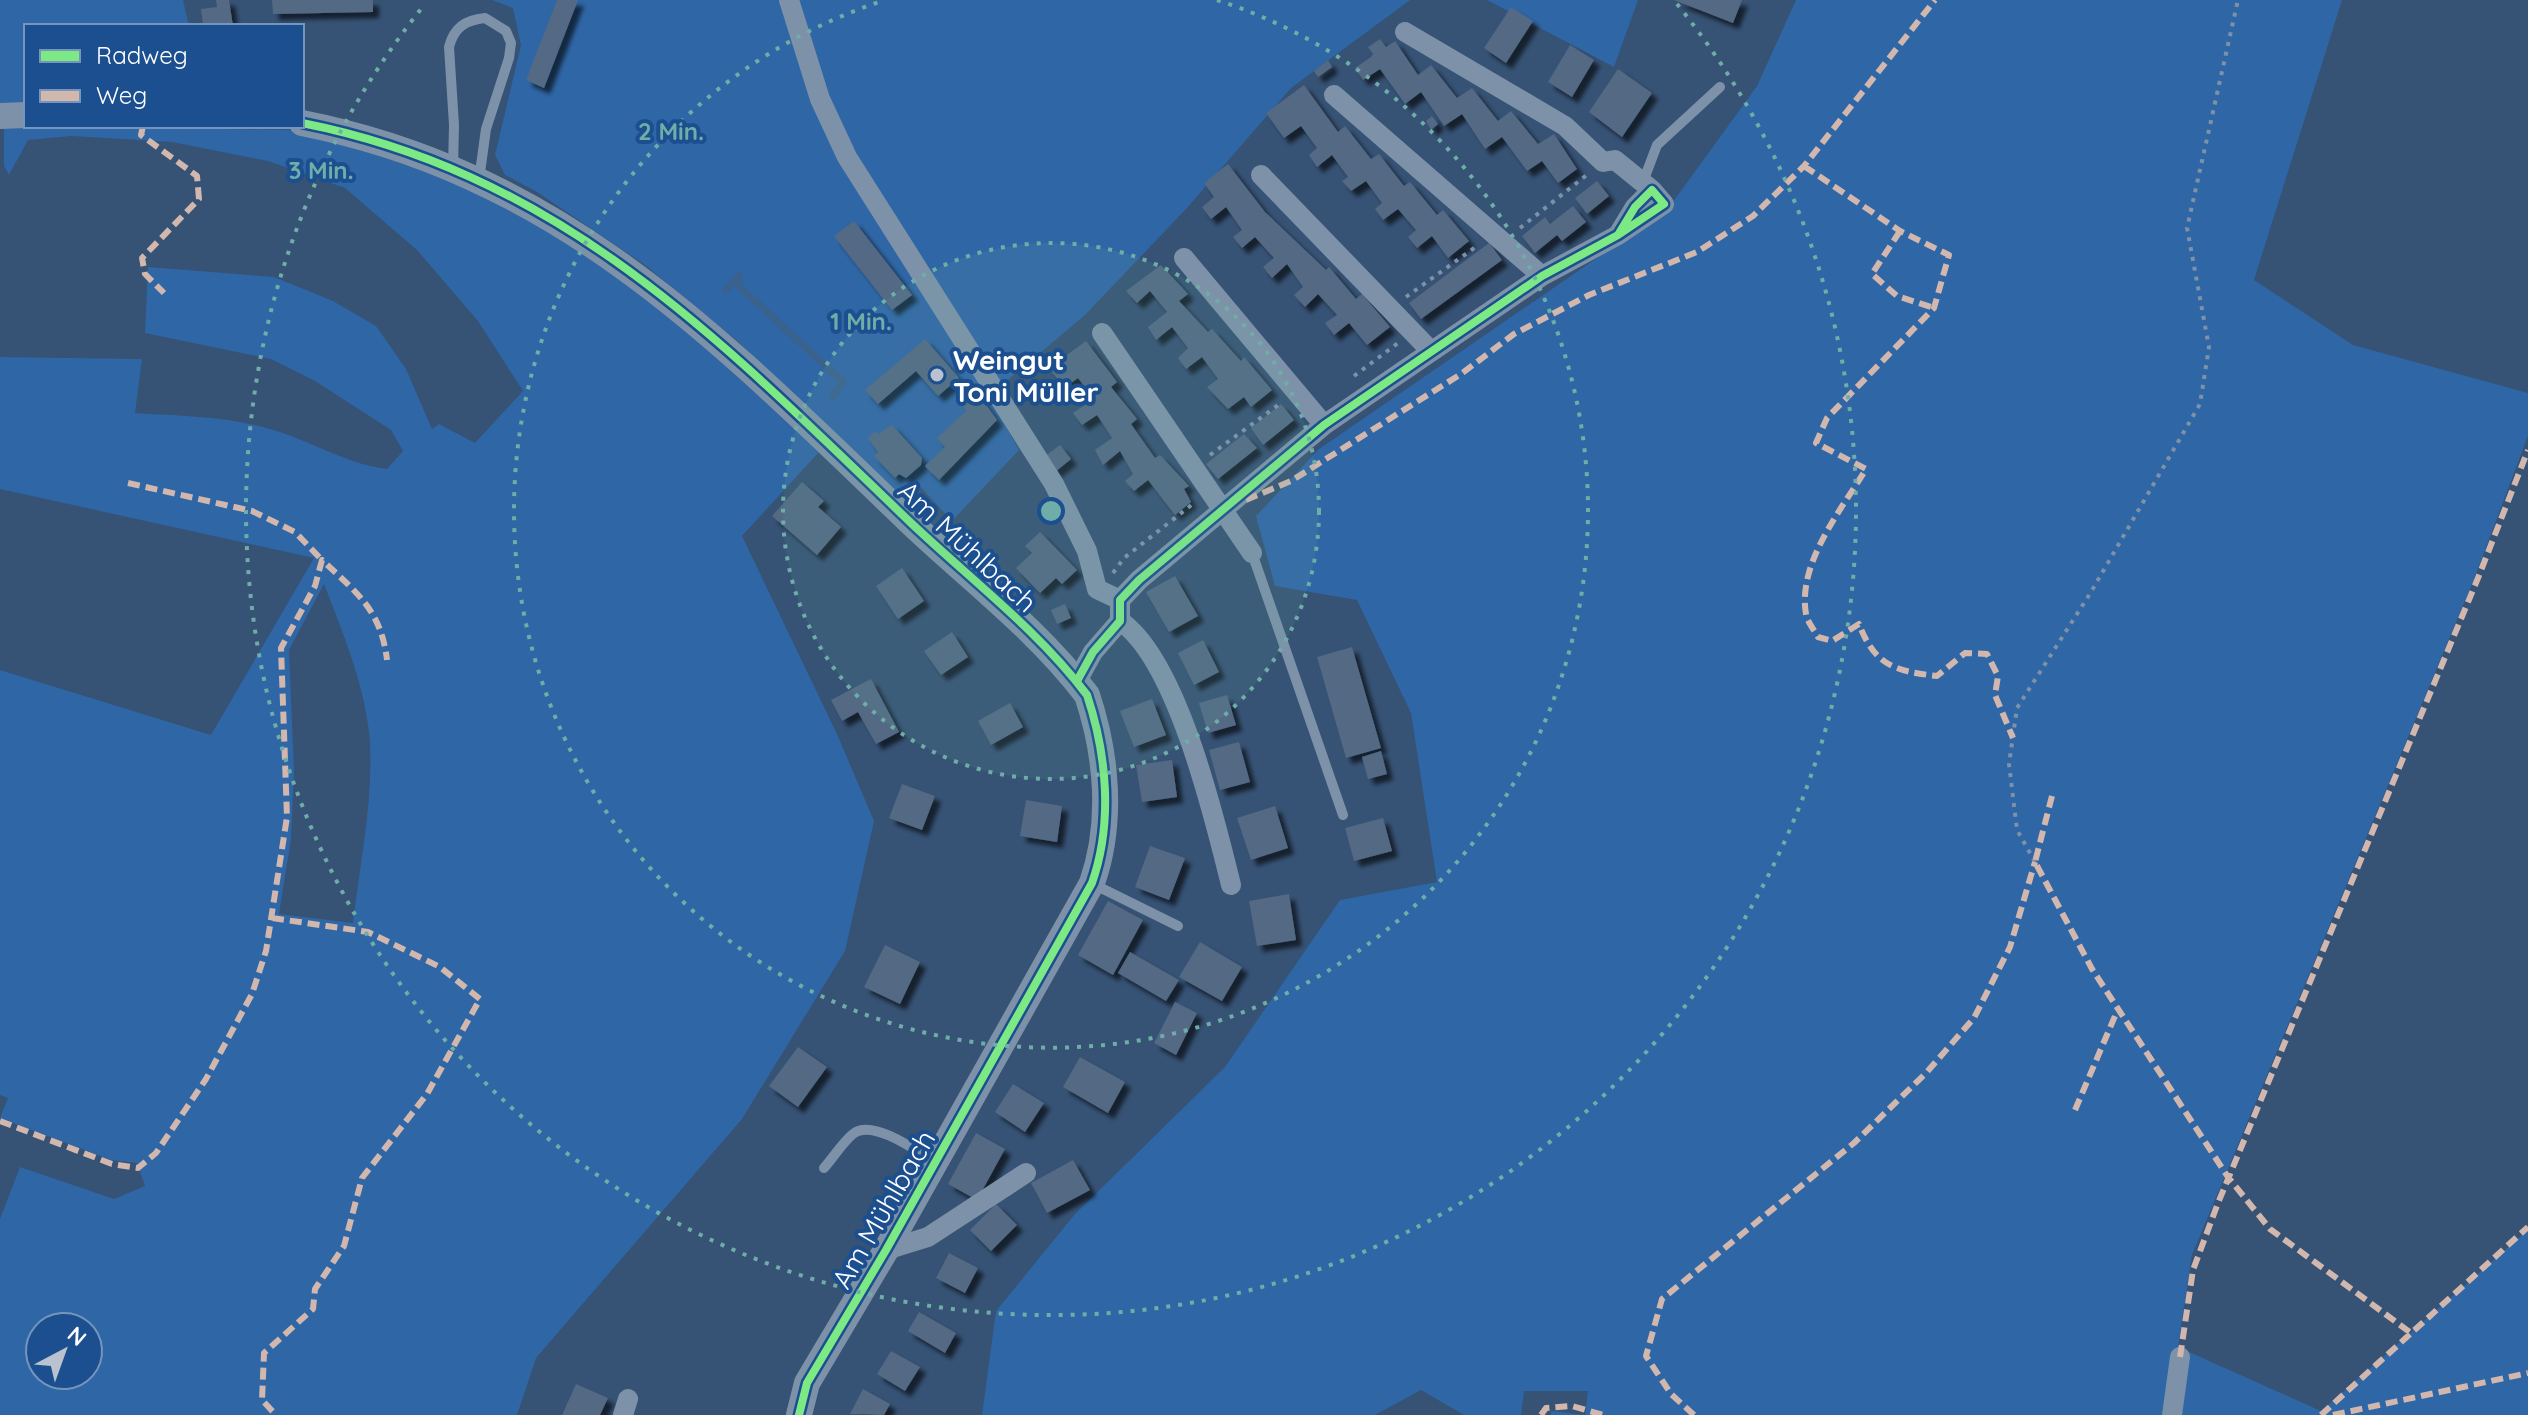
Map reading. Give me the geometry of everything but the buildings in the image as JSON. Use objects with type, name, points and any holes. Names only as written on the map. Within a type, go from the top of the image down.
[{"type":"street","points":[[789,0],[820,99],[847,157],[1054,484],[1087,551],[1091,577],[1111,596],[1120,621],[1139,641],[1181,716],[1210,801],[1231,885]]},
{"type":"street","points":[[1111,596],[1224,509],[1324,425],[1542,276],[1618,235],[1664,204],[1648,186],[1615,160],[1603,162],[1565,126],[1405,32]]},
{"type":"street","points":[[1334,95],[1542,276]]},
{"type":"street","points":[[0,116],[24,115]]},
{"type":"street","name":"Am Mühlbach","points":[[304,123],[387,144],[479,180],[590,242],[641,277],[709,333],[1077,681],[1087,695],[1093,714],[1106,812],[1104,845],[1092,883],[886,1250],[807,1383],[799,1415]]},
{"type":"street","points":[[1261,175],[1392,307],[1430,350]]},
{"type":"street","points":[[1184,258],[1324,425]]},
{"type":"street","points":[[1102,333],[1196,466],[1252,553]]},
{"type":"street","points":[[1077,681],[1093,652],[1120,621]]},
{"type":"street","name":"Am Mühlbach","points":[[886,1250],[928,1237],[1026,1173]]},
{"type":"street","points":[[2172,1415],[2180,1357]]},
{"type":"lane","points":[[453,169],[454,125],[449,47],[452,34],[463,24],[485,18],[506,31],[511,43],[486,129],[479,180]]},
{"type":"lane","points":[[1648,186],[1657,145],[1720,87]]},
{"type":"lane","points":[[1252,553],[1343,815]]},
{"type":"lane","points":[[1092,883],[1178,926]]},
{"type":"lane","points":[[824,1168],[854,1132],[863,1130],[900,1141],[935,1164]]},
{"type":"path","points":[[2035,862],[2017,830],[2015,817],[2009,764],[2017,708],[2091,592],[2200,404],[2209,347],[2187,228],[2238,0]]},
{"type":"path","points":[[1392,307],[1497,239],[1603,162]]},
{"type":"path","points":[[1344,383],[1413,332]]},
{"type":"path","points":[[1196,466],[1295,392]]},
{"type":"path","points":[[1111,596],[1124,558],[1211,489]]},
{"type":"shaded area","points":[[0,0],[183,0],[189,24],[24,24],[24,106],[0,108]]},
{"type":"shaded area","points":[[492,0],[1410,0],[1291,88],[1187,208],[1085,315],[989,396],[1019,450],[952,521],[918,484],[895,492],[736,340],[645,265],[537,192],[505,175],[495,155],[521,45],[513,8]]},
{"type":"shaded area","points":[[1487,0],[1638,0],[1614,67]]},
{"type":"shaded area","points":[[1796,0],[2342,0],[2254,280],[2353,345],[2528,393],[2528,436],[2474,579],[2192,1255],[2178,1347],[2321,1411],[2528,1230],[2528,1415],[1585,1415],[1588,1391],[1524,1391],[1521,1415],[1464,1415],[1421,1390],[1375,1415],[982,1415],[996,1311],[1075,1214],[1225,1067],[1340,900],[1437,882],[1411,713],[1357,600],[1275,586],[1256,516],[1319,449],[1667,210],[1757,86]]},
{"type":"shaded area","points":[[4,126],[301,130],[466,185],[614,268],[748,381],[819,452],[742,536],[837,734],[874,821],[845,951],[742,1119],[536,1358],[517,1415],[0,1415],[0,1219],[20,1167],[114,1199],[145,1186],[137,1163],[111,1160],[0,1118],[8,1098],[0,1095],[0,670],[211,735],[314,558],[0,489],[0,357],[142,359],[135,413],[237,421],[285,434],[357,462],[387,469],[403,451],[391,430],[315,381],[271,359],[145,333],[148,267],[274,277],[333,301],[376,326],[406,369],[432,429],[439,424],[475,443],[523,391],[478,321],[417,250],[345,188],[268,161],[172,142],[71,136],[28,140],[9,175],[4,166]],"holes":[[[324,584],[357,675],[369,732],[370,779],[353,923],[279,914],[291,839],[294,770],[289,650]]]},
{"type":"shaded area","points":[[1551,1411],[1585,1415],[1551,1415]]},
{"type":"waterway","points":[[726,290],[739,275],[739,286],[843,382],[833,396]]},
{"type":"marked path","points":[[1246,500],[1291,481],[1461,374],[1514,334],[1589,295],[1697,252],[1753,216],[1804,166],[1935,0]]},
{"type":"marked path","points":[[143,128],[141,135],[197,176],[199,199],[142,258],[145,274],[164,293]]},
{"type":"marked path","points":[[1804,166],[1900,231],[1949,255],[1934,308],[1827,418],[1816,443],[1866,469],[1815,556],[1805,595],[1809,623],[1818,637],[1832,641],[1859,624],[1880,658],[1909,672],[1937,676],[1965,653],[1987,654],[1998,676],[1995,695],[2013,738]]},
{"type":"marked path","points":[[1900,231],[1872,274],[1897,296],[1934,308]]},
{"type":"marked path","points":[[2180,1357],[2193,1270],[2218,1203],[2478,578],[2528,450]]},
{"type":"marked path","points":[[128,483],[252,511],[295,532],[322,560]]},
{"type":"marked path","points":[[0,1121],[112,1164],[138,1168],[156,1153],[206,1079],[252,994],[266,951],[287,817],[281,648],[315,586],[322,560],[356,593],[373,615],[387,660]]},
{"type":"marked path","points":[[2052,796],[2035,862],[2092,969],[2228,1177],[2270,1229],[2411,1333]]},
{"type":"marked path","points":[[1694,1415],[1671,1394],[1646,1356],[1662,1299],[1854,1143],[1926,1073],[1974,1018],[2010,947],[2035,862]]},
{"type":"marked path","points":[[272,918],[368,932],[440,967],[480,999],[427,1094],[362,1178],[344,1246],[315,1289],[313,1309],[264,1353],[262,1400],[276,1415]]},
{"type":"marked path","points":[[2075,1110],[2118,1009]]},
{"type":"marked path","points":[[2321,1415],[2528,1227]]},
{"type":"marked path","points":[[2333,1415],[2528,1373]]},
{"type":"marked path","points":[[1541,1415],[1546,1408],[1572,1406],[1603,1415]]},
{"type":"cycle path","points":[[304,124],[396,148],[482,182],[561,225],[635,276],[706,332],[774,392],[1025,626],[1087,695],[1099,741],[1105,789],[1103,837],[1092,883],[886,1250],[807,1383],[799,1415]]},
{"type":"cycle path","points":[[1077,681],[1093,652],[1120,621],[1120,600],[1139,580],[1324,425],[1542,276],[1618,235],[1664,204],[1652,190],[1635,207],[1618,235]]},
{"type":"place","name":"Weingut Toni Müller","points":[[937,375]]}]
